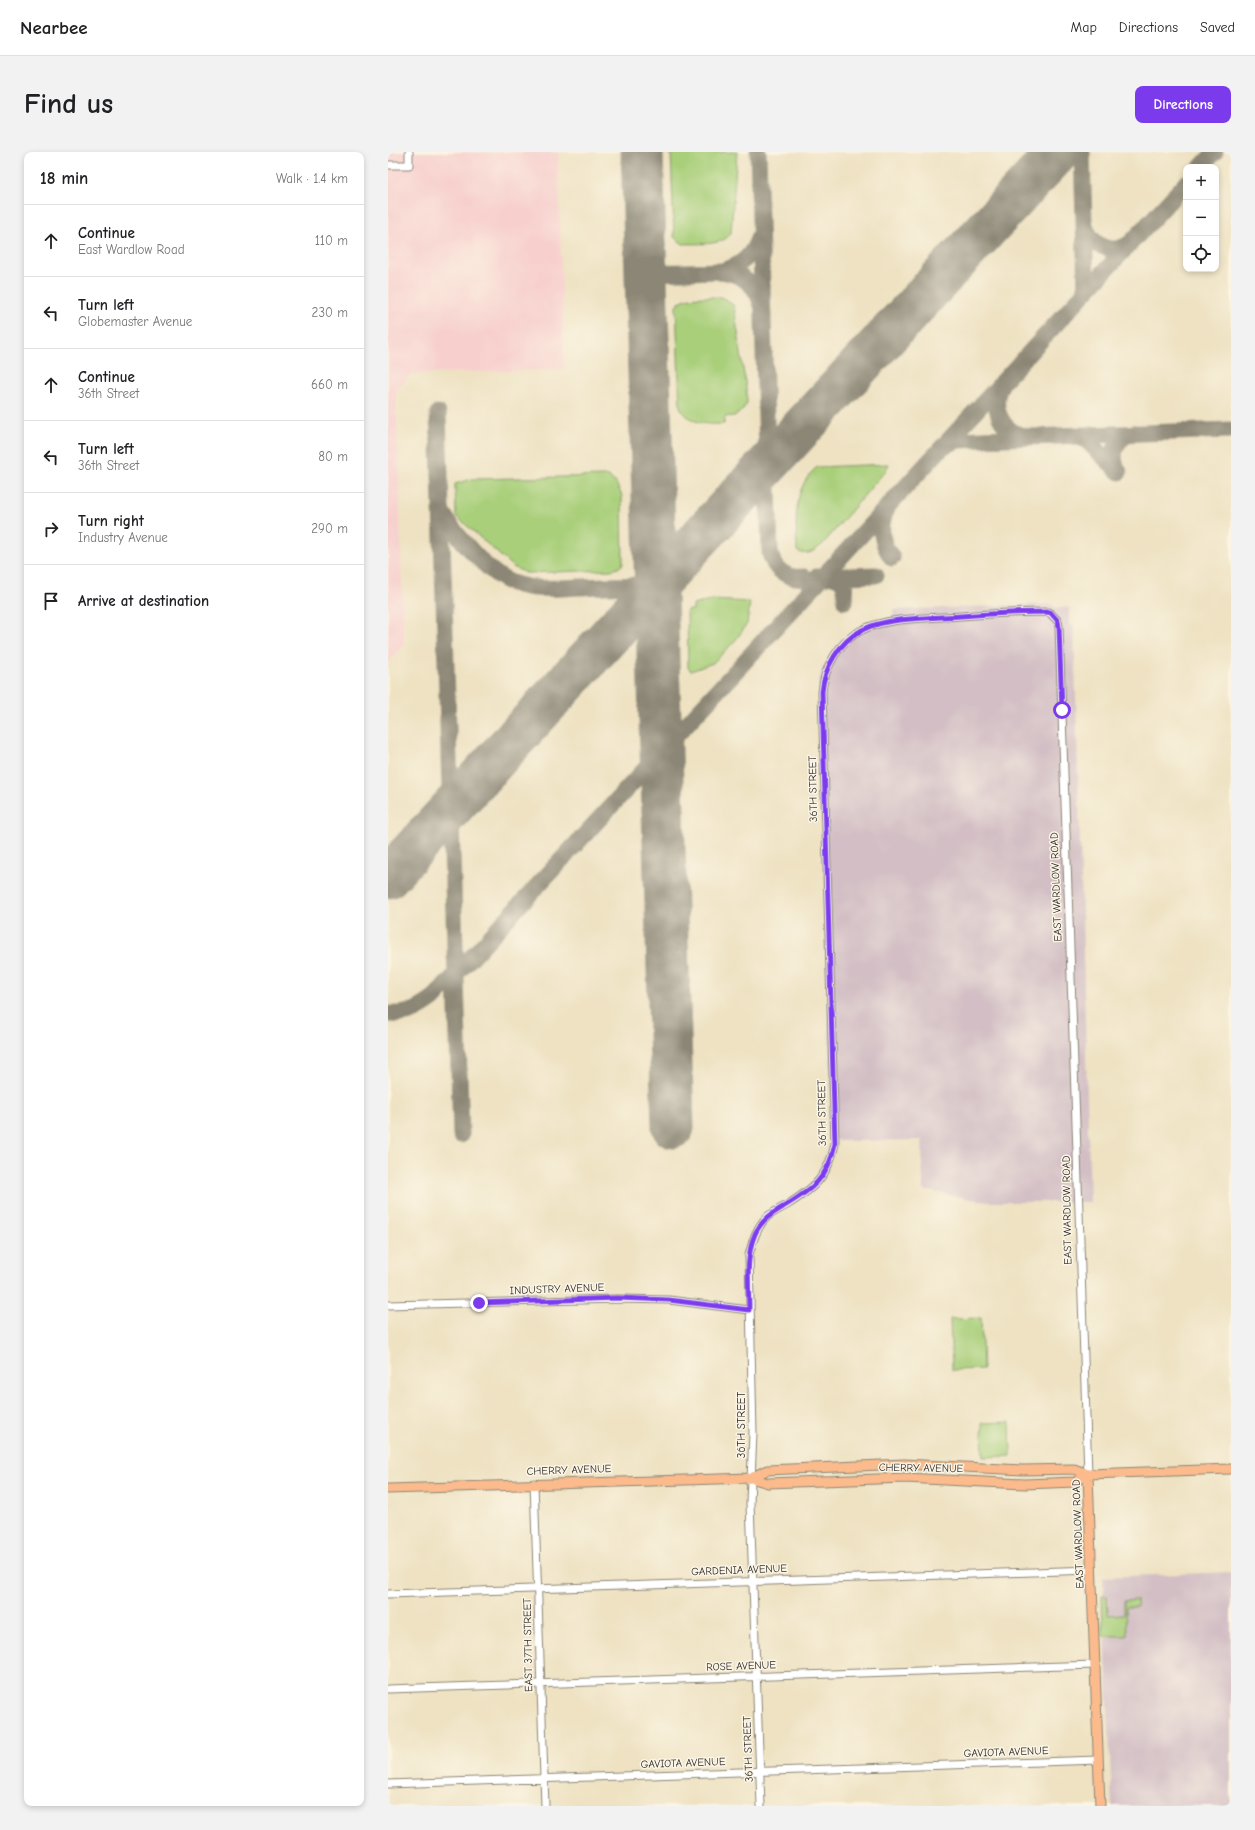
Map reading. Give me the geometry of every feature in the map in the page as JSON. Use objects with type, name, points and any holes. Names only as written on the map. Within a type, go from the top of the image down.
[{"type":"main road","name":"CHERRY AVENUE","points":[[751,1478],[767,1470],[904,1464],[1023,1470],[1074,1469],[1088,1474],[1231,1469]]},
{"type":"main road","name":"CHERRY AVENUE","points":[[388,1489],[534,1483],[751,1478],[768,1483],[905,1478],[1028,1484],[1075,1482],[1088,1474]]},
{"type":"main road","name":"EAST WARDLOW ROAD","points":[[1088,1474],[1100,1806]]},
{"type":"street","points":[[388,165],[409,165],[409,152]]},
{"type":"street","name":"36TH STREET","points":[[761,1806],[750,1503],[753,1411],[749,1310],[749,1255],[756,1234],[769,1216],[817,1184],[832,1160],[835,1144],[822,692],[823,680],[827,668],[839,651],[860,631],[878,624],[904,619],[1034,612],[1050,612],[1054,615]]},
{"type":"street","name":"EAST WARDLOW ROAD","points":[[1054,615],[1059,627],[1088,1474]]},
{"type":"street","name":"INDUSTRY AVENUE","points":[[388,1305],[618,1298],[669,1300],[749,1310]]},
{"type":"street","name":"EAST 37TH STREET","points":[[534,1483],[545,1806]]},
{"type":"street","name":"GARDENIA AVENUE","points":[[388,1594],[1092,1570]]},
{"type":"street","name":"ROSE AVENUE","points":[[388,1689],[1095,1665]]},
{"type":"street","name":"GAVIOTA AVENUE","points":[[388,1784],[1098,1760]]},
{"type":"shaded area","points":[[388,152],[558,152],[564,369],[411,374],[396,390],[404,645],[388,662]]},
{"type":"shaded area","points":[[1051,604],[1056,608],[1069,607],[1070,625],[1074,625],[1090,1202],[987,1202],[923,1190],[922,1140],[842,1141],[832,1139],[819,682],[823,666],[845,639],[858,627],[867,623],[893,619],[893,610]]},
{"type":"shaded area","points":[[1231,1572],[1231,1806],[1112,1806],[1103,1577]]},
{"type":"green space","points":[[671,152],[737,152],[731,233],[727,237],[716,242],[683,244],[674,237]]},
{"type":"green space","points":[[720,297],[726,299],[734,306],[747,403],[741,412],[734,416],[725,417],[724,424],[705,424],[688,417],[680,407],[676,306],[680,302],[690,298]]},
{"type":"green space","points":[[889,464],[886,470],[823,544],[814,551],[808,553],[801,553],[797,551],[796,517],[799,495],[809,475],[817,467]]},
{"type":"green space","points":[[608,476],[616,483],[622,496],[623,564],[618,568],[611,570],[526,573],[513,567],[456,516],[455,484],[472,479]]},
{"type":"green space","points":[[712,600],[750,602],[747,624],[735,641],[713,663],[691,671],[688,668],[687,610],[693,610],[693,605]]},
{"type":"green space","points":[[981,1318],[983,1369],[952,1370],[950,1319]]},
{"type":"green space","points":[[1010,1422],[1011,1456],[983,1457],[982,1423]]},
{"type":"green space","points":[[1102,1596],[1107,1596],[1108,1615],[1124,1614],[1124,1601],[1137,1600],[1137,1607],[1126,1607],[1127,1636],[1103,1636]]},
{"type":"taxiway","points":[[758,152],[770,553],[778,569],[782,572],[787,575],[804,577]]},
{"type":"taxiway","points":[[1082,152],[1086,292]]},
{"type":"taxiway","points":[[1204,164],[1215,152]]},
{"type":"taxiway","points":[[388,1014],[407,1013],[422,1007],[433,999],[1183,186]]},
{"type":"taxiway","points":[[1084,224],[1091,238],[1102,247],[1116,249],[1130,243]]},
{"type":"taxiway","points":[[646,273],[722,271],[729,269],[746,259],[754,249],[759,236]]},
{"type":"taxiway","points":[[722,271],[729,272],[747,281],[759,296],[761,303]]},
{"type":"taxiway","points":[[944,446],[958,440],[1028,437],[1019,435],[1011,430],[1000,418],[997,410],[997,401],[998,392],[1002,383]]},
{"type":"taxiway","points":[[438,413],[461,1135]]},
{"type":"taxiway","points":[[1028,437],[1231,430]]},
{"type":"taxiway","points":[[1074,436],[1085,439],[1119,472],[1114,460],[1116,448],[1122,439],[1127,435],[1134,433]]},
{"type":"taxiway","points":[[887,509],[882,522],[882,534],[885,546],[892,558]]},
{"type":"taxiway","points":[[442,512],[463,542],[483,563],[503,579],[520,586],[546,588],[656,585]]},
{"type":"taxiway","points":[[816,577],[876,575]]},
{"type":"taxiway","points":[[833,576],[837,577],[843,582],[845,589],[845,601]]},
{"type":"runway","points":[[642,152],[673,1127]]},
{"type":"runway","points":[[388,877],[656,585],[1058,152]]},
{"type":"route","points":[[479,1303],[618,1298],[669,1300],[749,1310],[749,1255],[756,1234],[769,1216],[817,1184],[832,1160],[835,1144],[824,825],[822,692],[823,680],[827,668],[848,641],[860,631],[868,627],[904,619],[1050,612],[1058,621],[1059,627],[1062,710]]}]
